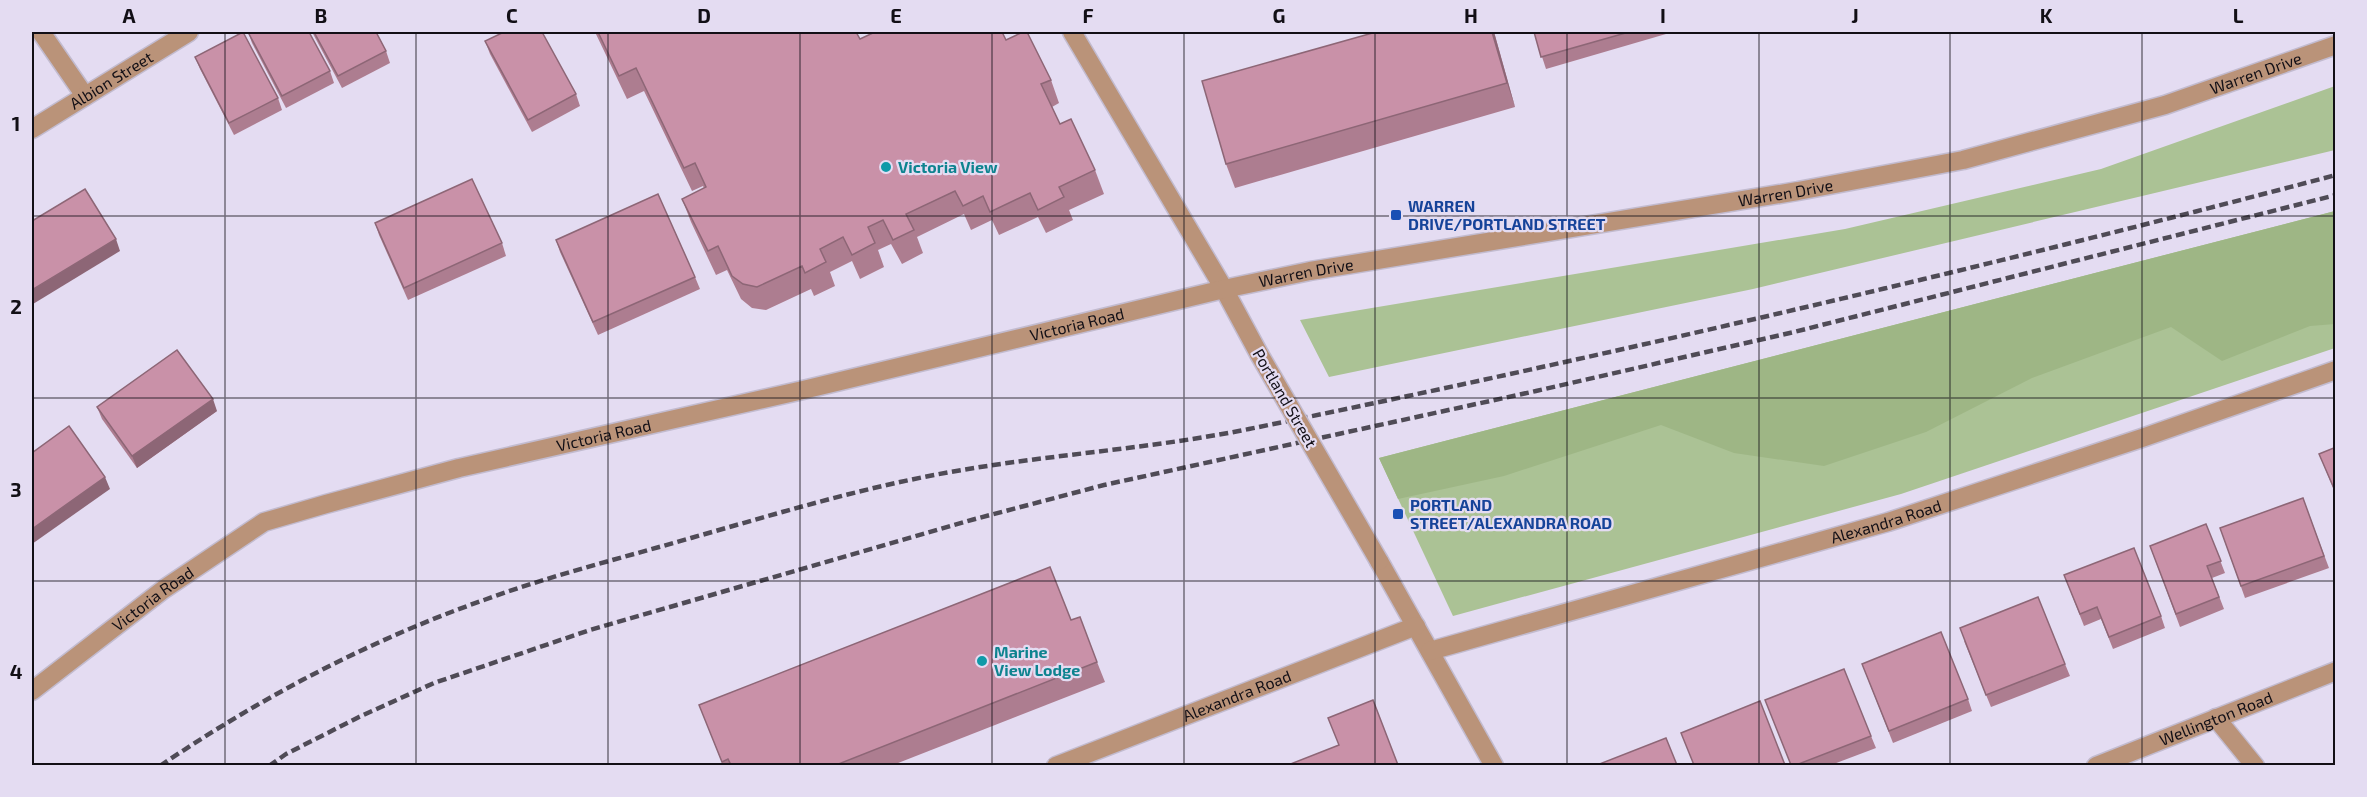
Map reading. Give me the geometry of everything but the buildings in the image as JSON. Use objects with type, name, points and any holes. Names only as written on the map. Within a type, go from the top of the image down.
[{"type":"street","points":[[41,32],[85,96]]},
{"type":"street","name":"Albion Street","points":[[32,129],[189,32]]},
{"type":"street","name":"Portland Street","points":[[1072,32],[1224,289],[1494,765]]},
{"type":"street","name":"Warren Drive","points":[[1224,289],[1333,267],[1798,191],[1963,160],[2165,105],[2336,45]]},
{"type":"street","name":"Victoria Road","points":[[32,691],[164,589],[264,522],[459,468],[803,390],[1224,289]]},
{"type":"street","name":"Alexandra Road","points":[[1430,651],[1888,522],[2142,438],[2336,370]]},
{"type":"street","name":"Alexandra Road","points":[[1056,765],[1416,626]]},
{"type":"street","name":"Wellington Road","points":[[2096,765],[2336,670]]},
{"type":"street","points":[[2216,718],[2255,765]]},
{"type":"green space","points":[[2335,86],[2335,150],[1753,289],[1329,377],[1300,320],[1845,229],[2101,169]]},
{"type":"green space","points":[[2335,211],[2335,348],[1901,494],[1453,616],[1379,458]]},
{"type":"green space","points":[[2335,211],[2335,324],[2310,326],[2222,361],[2171,327],[2032,378],[1926,432],[1824,466],[1734,453],[1661,425],[1504,476],[1398,499],[1379,458]]},
{"type":"railway","points":[[160,766],[237,717],[317,672],[441,616],[561,575],[812,504],[934,475],[1012,462],[1210,436],[1385,401],[1930,278],[2336,175]]},
{"type":"railway","points":[[269,766],[286,754],[359,717],[434,683],[590,630],[975,519],[1104,485],[1794,332],[2336,195]]},
{"type":"place","name":"Victoria View","points":[[886,167]]},
{"type":"place","name":"WARREN DRIVE/PORTLAND STREET","points":[[1396,215]]},
{"type":"place","name":"PORTLAND STREET/ALEXANDRA ROAD","points":[[1398,514]]},
{"type":"place","name":"Marine View Lodge","points":[[982,661]]}]
